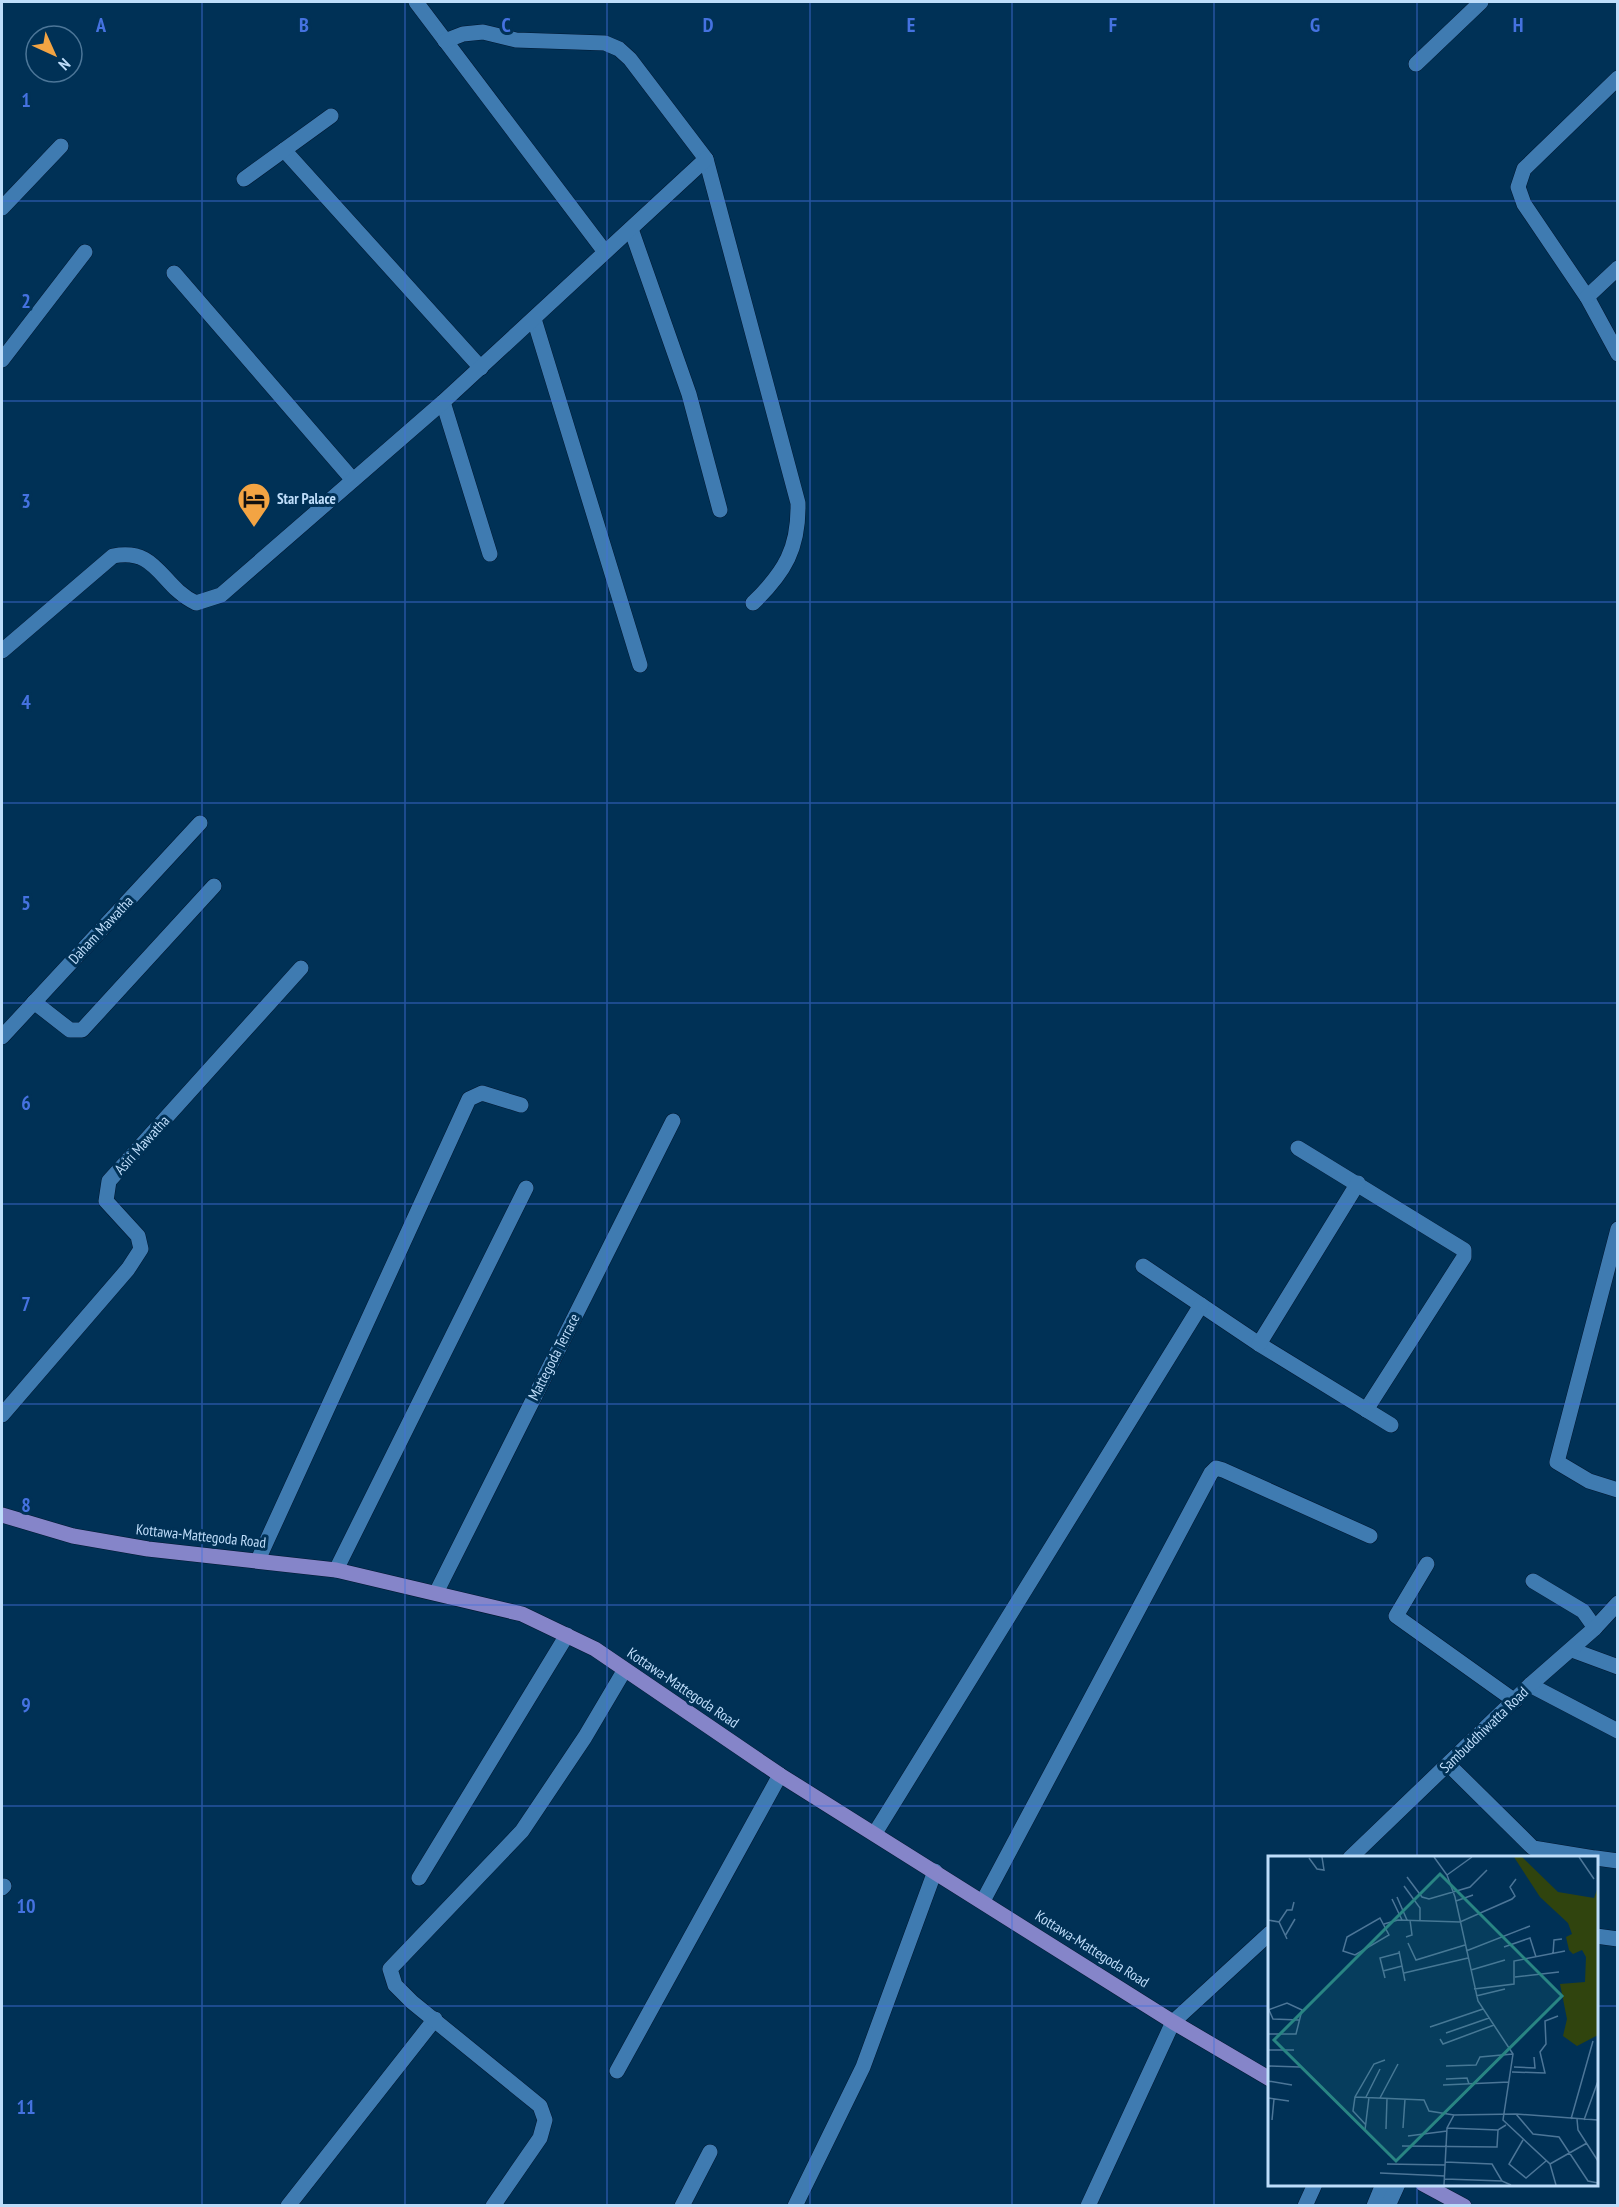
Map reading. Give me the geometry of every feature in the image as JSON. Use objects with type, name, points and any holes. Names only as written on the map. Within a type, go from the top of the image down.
[{"type":"main road","name":"Kottawa-Mattegoda Road","points":[[2,1515],[74,1536],[148,1549],[336,1570],[522,1614],[595,1649],[624,1671],[780,1775],[1173,2022],[1268,2078]]},
{"type":"main road","points":[[1427,2186],[1464,2205]]},
{"type":"street","points":[[416,2],[605,252]]},
{"type":"street","points":[[1416,64],[1481,2]]},
{"type":"street","points":[[446,41],[464,34],[483,32],[516,39],[605,43],[619,49],[630,59],[706,159],[798,503],[798,521],[789,557],[777,580],[753,603]]},
{"type":"street","points":[[1617,78],[1524,169],[1518,187],[1524,204],[1587,297],[1617,354]]},
{"type":"street","points":[[244,179],[330,116]]},
{"type":"street","points":[[2,208],[61,146]]},
{"type":"street","points":[[284,150],[481,368]]},
{"type":"street","points":[[2,651],[113,556],[130,553],[145,557],[182,597],[196,603],[221,595],[481,368],[706,159]]},
{"type":"street","points":[[631,229],[689,394],[720,510]]},
{"type":"street","points":[[2,360],[85,252]]},
{"type":"street","points":[[1587,297],[1617,268]]},
{"type":"street","points":[[174,273],[353,480]]},
{"type":"street","points":[[534,319],[640,665]]},
{"type":"street","points":[[443,402],[490,554]]},
{"type":"street","name":"Daham Mawatha","points":[[2,1037],[200,823]]},
{"type":"street","points":[[34,1002],[70,1030],[82,1030],[214,886]]},
{"type":"street","name":"Asiri Mawatha","points":[[2,1415],[128,1269],[141,1250],[138,1236],[106,1201],[109,1181],[301,969]]},
{"type":"street","points":[[258,1560],[469,1099],[482,1093],[521,1105]]},
{"type":"street","name":"Mattegoda Terrace","points":[[436,1593],[672,1121]]},
{"type":"street","points":[[1298,1148],[1461,1247],[1464,1257],[1366,1410]]},
{"type":"street","points":[[1259,1344],[1358,1183]]},
{"type":"street","points":[[336,1570],[526,1188]]},
{"type":"street","points":[[1617,1229],[1557,1462],[1589,1481],[1617,1490]]},
{"type":"street","points":[[1143,1266],[1259,1344],[1391,1425]]},
{"type":"street","points":[[875,1833],[1201,1305]]},
{"type":"street","points":[[983,1901],[1211,1473],[1216,1468],[1371,1536]]},
{"type":"street","points":[[1427,1564],[1396,1616],[1515,1701]]},
{"type":"street","points":[[1533,1581],[1583,1611],[1595,1628]]},
{"type":"street","name":"Sambuddhiwatta Road","points":[[1351,1856],[1449,1765],[1530,1685],[1572,1650],[1617,1603]]},
{"type":"street","points":[[419,1878],[567,1635]]},
{"type":"street","points":[[1572,1650],[1617,1667]]},
{"type":"street","points":[[493,2205],[540,2138],[545,2120],[540,2106],[412,2002],[395,1985],[390,1969],[522,1831],[585,1737],[624,1671]]},
{"type":"street","points":[[1530,1685],[1617,1731]]},
{"type":"street","points":[[1449,1765],[1533,1848],[1583,1856]]},
{"type":"street","points":[[617,2071],[780,1775]]},
{"type":"street","points":[[1598,1858],[1617,1861]]},
{"type":"street","points":[[795,2205],[863,2067],[935,1871]]},
{"type":"street","points":[[1088,2205],[1173,2022],[1268,1933]]},
{"type":"street","points":[[1598,1936],[1617,1939]]},
{"type":"street","points":[[288,2205],[435,2019]]},
{"type":"street","points":[[682,2205],[710,2152]]},
{"type":"street","points":[[1305,2205],[1314,2186]]},
{"type":"street","points":[[1374,2205],[1382,2186]]},
{"type":"street","points":[[1388,2205],[1397,2186]]},
{"type":"place","name":"Star Palace","points":[[254,528]]}]
